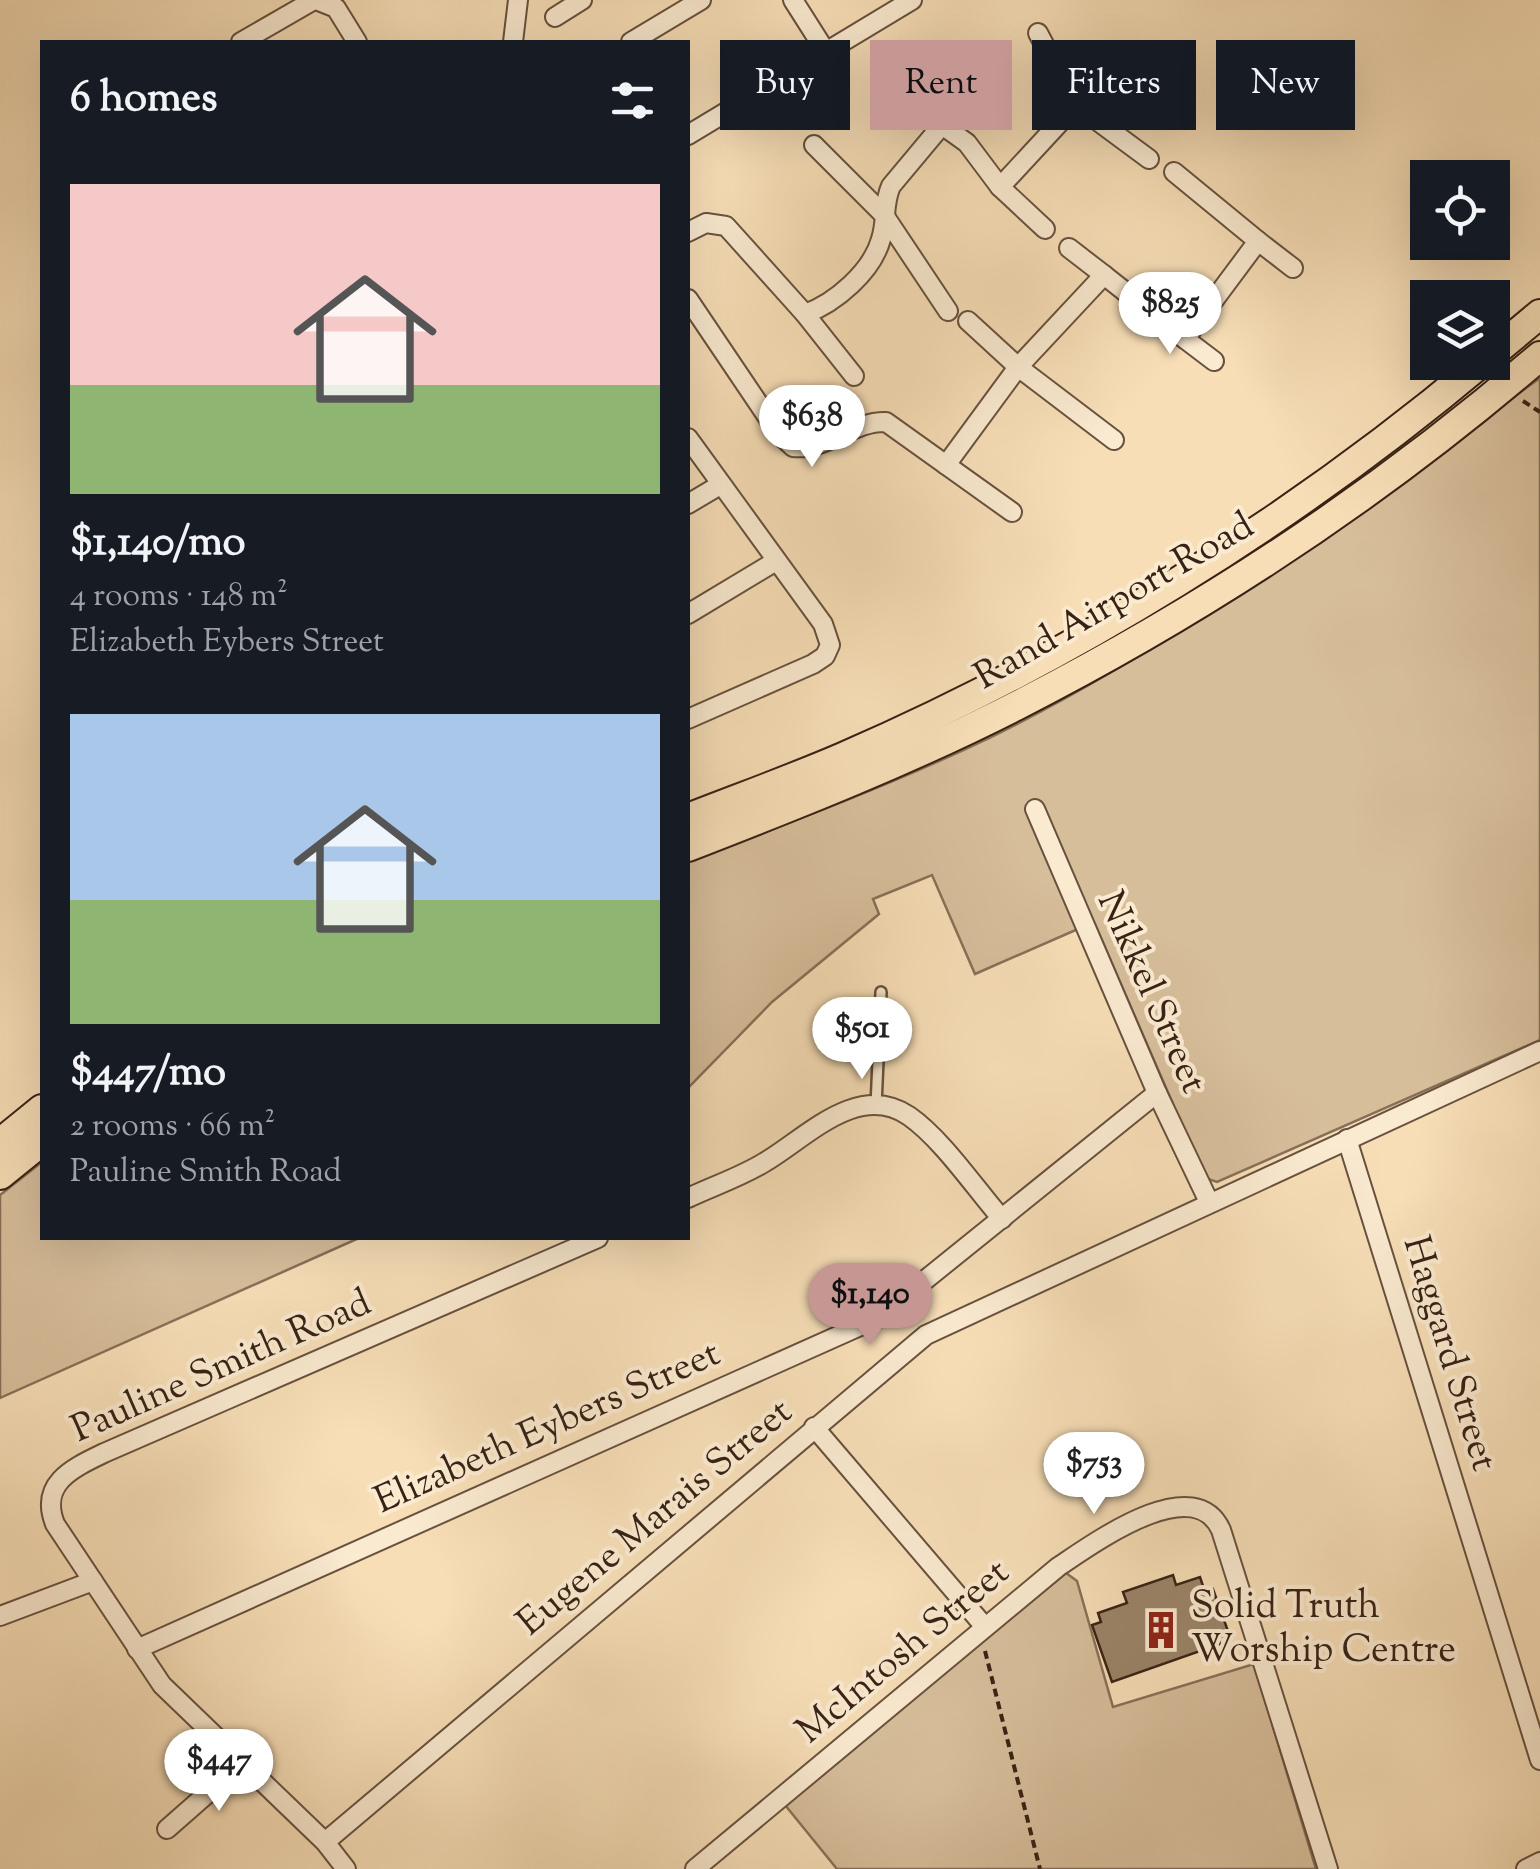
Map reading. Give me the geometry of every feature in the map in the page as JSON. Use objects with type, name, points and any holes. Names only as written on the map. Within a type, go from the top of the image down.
[{"type":"main road","points":[[1510,339],[1540,314]]},
{"type":"main road","name":"Rand Airport Road","points":[[690,846],[933,746],[1017,706],[1138,640],[1320,526],[1418,456],[1540,356]]},
{"type":"main road","name":"Rand Airport Road","points":[[690,817],[842,758],[1104,624],[1266,522],[1461,380]]},
{"type":"main road","points":[[0,1143],[40,1111]]},
{"type":"main road","points":[[0,1175],[40,1144]]},
{"type":"street","points":[[245,40],[315,0],[336,8],[356,40]]},
{"type":"street","points":[[513,40],[518,0]]},
{"type":"street","points":[[555,17],[582,0]]},
{"type":"street","points":[[634,40],[701,0]]},
{"type":"street","points":[[793,0],[818,40]]},
{"type":"street","points":[[846,40],[912,0]]},
{"type":"street","points":[[1038,33],[1042,40]]},
{"type":"street","points":[[690,134],[720,116]]},
{"type":"street","points":[[805,314],[828,306],[874,258],[891,186],[938,130]]},
{"type":"street","points":[[949,130],[967,143],[1000,187],[1045,229]]},
{"type":"street","points":[[1000,187],[1053,130]]},
{"type":"street","points":[[1110,130],[1149,159]]},
{"type":"street","points":[[814,145],[884,215],[948,310]]},
{"type":"street","points":[[1174,172],[1293,268]]},
{"type":"street","points":[[690,231],[706,223],[726,226],[854,376]]},
{"type":"street","points":[[1185,339],[1258,241]]},
{"type":"street","points":[[1069,248],[1214,361]]},
{"type":"street","points":[[946,465],[1018,367],[1104,275]]},
{"type":"street","points":[[690,302],[780,434],[793,446],[810,447],[865,422],[886,422],[1012,512]]},
{"type":"street","points":[[968,321],[1018,367],[1114,440]]},
{"type":"street","points":[[690,441],[828,634],[825,656],[690,718]]},
{"type":"street","points":[[690,503],[720,485]]},
{"type":"street","points":[[690,613],[776,561]]},
{"type":"street","name":"Nikkel Street","points":[[1035,809],[1157,1093],[1209,1202]]},
{"type":"street","name":"Eugene Marais Street","points":[[325,1842],[814,1427],[940,1326],[1540,1051]]},
{"type":"street","name":"Elizabeth Eybers Street","points":[[137,1648],[858,1329],[901,1303],[1157,1093]]},
{"type":"street","points":[[690,1197],[752,1169],[838,1114],[854,1107],[876,1106],[895,1109],[918,1124],[1002,1219]]},
{"type":"street","name":"Haggard Street","points":[[1347,1139],[1540,1760]]},
{"type":"street","name":"Pauline Smith Road","points":[[346,1869],[325,1842],[175,1700],[52,1515],[54,1484],[66,1473],[593,1240]]},
{"type":"street","points":[[814,1427],[982,1630]]},
{"type":"street","name":"McIntosh Street","points":[[696,1869],[1058,1567],[1114,1532],[1175,1505],[1189,1504],[1209,1512],[1221,1530],[1328,1869]]},
{"type":"street","points":[[0,1616],[94,1581]]},
{"type":"street","points":[[166,1828],[241,1764]]},
{"type":"street","points":[[1526,1869],[1540,1862]]},
{"type":"lane","points":[[876,1106],[881,992]]},
{"type":"path","points":[[982,1630],[1040,1869]]},
{"type":"shaded area","points":[[1540,378],[1540,1040],[1217,1182],[1208,1179],[1196,1157],[1094,922],[975,974],[932,875],[873,899],[879,914],[772,1002],[690,1086],[690,860],[915,772],[989,738],[1133,659],[1340,522]]},
{"type":"shaded area","points":[[40,1164],[40,1240],[355,1240],[0,1398],[0,1195]]},
{"type":"shaded area","points":[[1066,1573],[1077,1581],[1113,1707],[1254,1664],[1316,1869],[837,1869],[785,1805]]},
{"type":"building","name":"Solid Truth Worship Centre","points":[[1173,1575],[1176,1585],[1200,1577],[1205,1592],[1213,1589],[1229,1634],[1218,1638],[1220,1644],[1112,1682],[1092,1625],[1101,1622],[1098,1613],[1127,1603],[1123,1592]]},
{"type":"place","name":"Solid Truth Worship Centre","points":[[1161,1630]]}]
